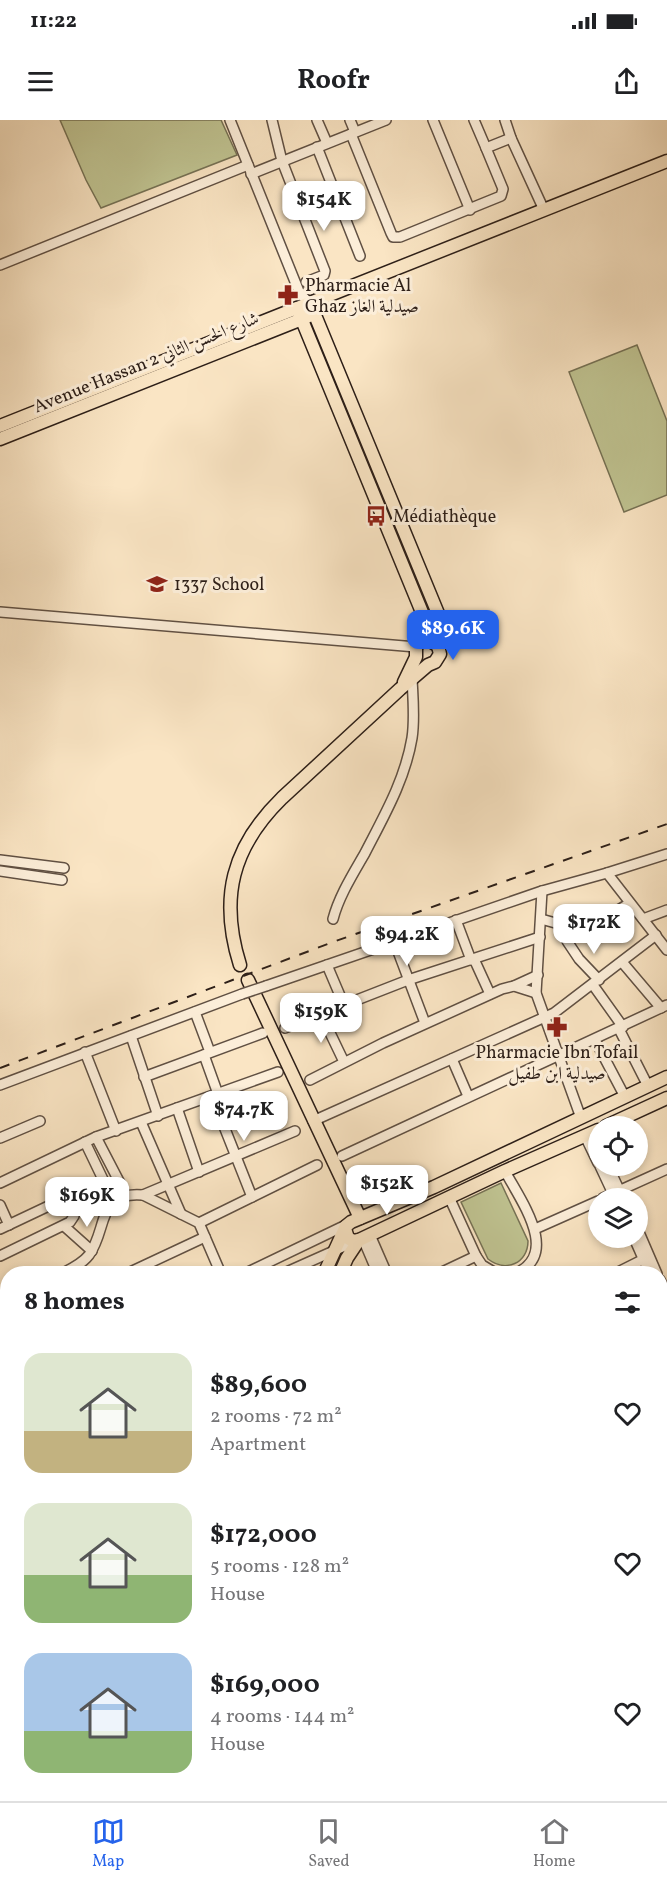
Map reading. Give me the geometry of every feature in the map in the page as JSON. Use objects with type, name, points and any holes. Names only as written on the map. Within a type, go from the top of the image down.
[{"type":"main road","name":"Avenue Hassan 2 شارع الحسن الثاني","points":[[0,426],[163,368],[300,314],[312,309],[332,294],[667,161]]},
{"type":"main road","points":[[312,309],[433,602],[445,635],[438,646]]},
{"type":"main road","points":[[300,314],[421,607],[427,628],[399,689]]},
{"type":"main road","name":"Avenue Hassan 2 شارع الحسن الثاني","points":[[0,439],[163,368]]},
{"type":"main road","points":[[379,505],[392,500]]},
{"type":"main road","points":[[421,607],[433,602]]},
{"type":"main road","points":[[240,965],[234,945],[230,903],[236,864],[249,838],[268,813],[399,689],[438,659],[440,654],[434,642],[419,648]]},
{"type":"main road","points":[[419,648],[423,664],[428,665]]},
{"type":"main road","points":[[248,980],[313,1121],[354,1222],[348,1238],[364,1238],[505,1171],[588,1135]]},
{"type":"main road","points":[[328,1266],[354,1222],[434,1187],[667,1077]]},
{"type":"main road","points":[[628,1116],[667,1098]]},
{"type":"main road","points":[[344,1266],[347,1258],[374,1229],[374,1223],[369,1218],[354,1222]]},
{"type":"street","points":[[230,120],[300,294],[312,309]]},
{"type":"street","points":[[272,120],[282,161],[325,271],[324,275],[306,282]]},
{"type":"street","points":[[317,120],[327,143]]},
{"type":"street","points":[[350,120],[393,237],[400,237],[498,199],[503,193],[474,120]]},
{"type":"street","points":[[0,265],[250,169],[282,161],[386,120]]},
{"type":"street","points":[[433,120],[470,210]]},
{"type":"street","points":[[505,120],[544,210]]},
{"type":"street","points":[[486,148],[511,138]]},
{"type":"street","points":[[316,147],[360,256]]},
{"type":"street","points":[[300,294],[300,314]]},
{"type":"street","points":[[0,612],[419,648]]},
{"type":"street","points":[[333,919],[342,895],[392,802],[404,770],[412,738],[414,713],[412,679]]},
{"type":"street","points":[[0,1085],[316,966],[327,965],[542,891],[667,854]]},
{"type":"street","points":[[0,860],[64,868]]},
{"type":"street","points":[[0,871],[62,880]]},
{"type":"street","points":[[607,873],[667,950]]},
{"type":"street","points":[[542,891],[536,993],[581,1118]]},
{"type":"street","points":[[630,903],[567,942],[596,982],[648,1086]]},
{"type":"street","points":[[643,919],[667,910]]},
{"type":"street","points":[[541,919],[560,924],[570,939]]},
{"type":"street","points":[[456,920],[490,994]]},
{"type":"street","points":[[313,1121],[544,1018],[565,1006],[656,935]]},
{"type":"street","points":[[285,1029],[408,980],[540,937]]},
{"type":"street","points":[[394,941],[425,1023]]},
{"type":"street","points":[[342,1156],[664,1007],[622,962]]},
{"type":"street","points":[[327,965],[344,1005]]},
{"type":"street","points":[[310,1080],[425,1023],[538,975]]},
{"type":"street","points":[[514,986],[536,993]]},
{"type":"street","points":[[195,1012],[207,1054],[215,1095],[235,1156],[252,1197]]},
{"type":"street","points":[[321,1014],[344,1062]]},
{"type":"street","points":[[144,1077],[263,1033]]},
{"type":"street","points":[[131,1036],[158,1116]]},
{"type":"street","points":[[594,1040],[625,1097]]},
{"type":"street","points":[[85,1052],[116,1131]]},
{"type":"street","points":[[452,1059],[468,1096]]},
{"type":"street","points":[[0,1184],[96,1137],[278,1072]]},
{"type":"street","points":[[177,1108],[199,1172]]},
{"type":"street","points":[[0,1138],[40,1121]]},
{"type":"street","points":[[141,1122],[181,1214]]},
{"type":"street","points":[[78,1266],[88,1258],[92,1251],[106,1210],[114,1201],[127,1195],[143,1195],[296,1131]]},
{"type":"street","points":[[96,1137],[127,1195]]},
{"type":"street","points":[[85,1142],[114,1201]]},
{"type":"street","points":[[199,1223],[317,1166]]},
{"type":"street","points":[[631,1188],[667,1169]]},
{"type":"street","points":[[505,1171],[535,1230],[537,1239],[535,1257],[527,1266]]},
{"type":"street","points":[[0,1229],[57,1202],[96,1197],[120,1183]]},
{"type":"street","points":[[143,1195],[199,1223],[218,1266]]},
{"type":"street","points":[[449,1197],[476,1256],[484,1266]]},
{"type":"street","points":[[0,1256],[70,1222],[74,1216],[75,1200]]},
{"type":"street","points":[[0,1205],[9,1225]]},
{"type":"street","points":[[535,1230],[588,1206]]},
{"type":"street","points":[[262,1266],[354,1222]]},
{"type":"street","points":[[64,1226],[92,1251]]},
{"type":"street","points":[[143,1266],[205,1237]]},
{"type":"street","points":[[299,1266],[364,1238]]},
{"type":"street","points":[[364,1238],[375,1266]]},
{"type":"street","points":[[364,1238],[382,1266]]},
{"type":"street","points":[[639,1248],[647,1266]]},
{"type":"street","points":[[646,1248],[654,1266]]},
{"type":"street","points":[[455,1266],[476,1256]]},
{"type":"street","points":[[631,1266],[644,1260]]},
{"type":"green space","points":[[60,120],[221,120],[237,155],[101,208]]},
{"type":"green space","points":[[637,345],[667,421],[667,495],[624,512],[569,372]]},
{"type":"green space","points":[[501,1183],[528,1241],[524,1255],[515,1264],[509,1265],[495,1263],[488,1259],[461,1202]]},
{"type":"railway","points":[[0,1068],[333,942],[667,824]]},
{"type":"place","name":"Pharmacie Al Ghaz صيدلية الغاز","points":[[288,295]]},
{"type":"place","name":"Médiathèque","points":[[376,516]]},
{"type":"place","name":"1337 School","points":[[157,584]]},
{"type":"place","name":"Pharmacie Ibn Tofail صيدلية ابن طفيل","points":[[557,1027]]}]
